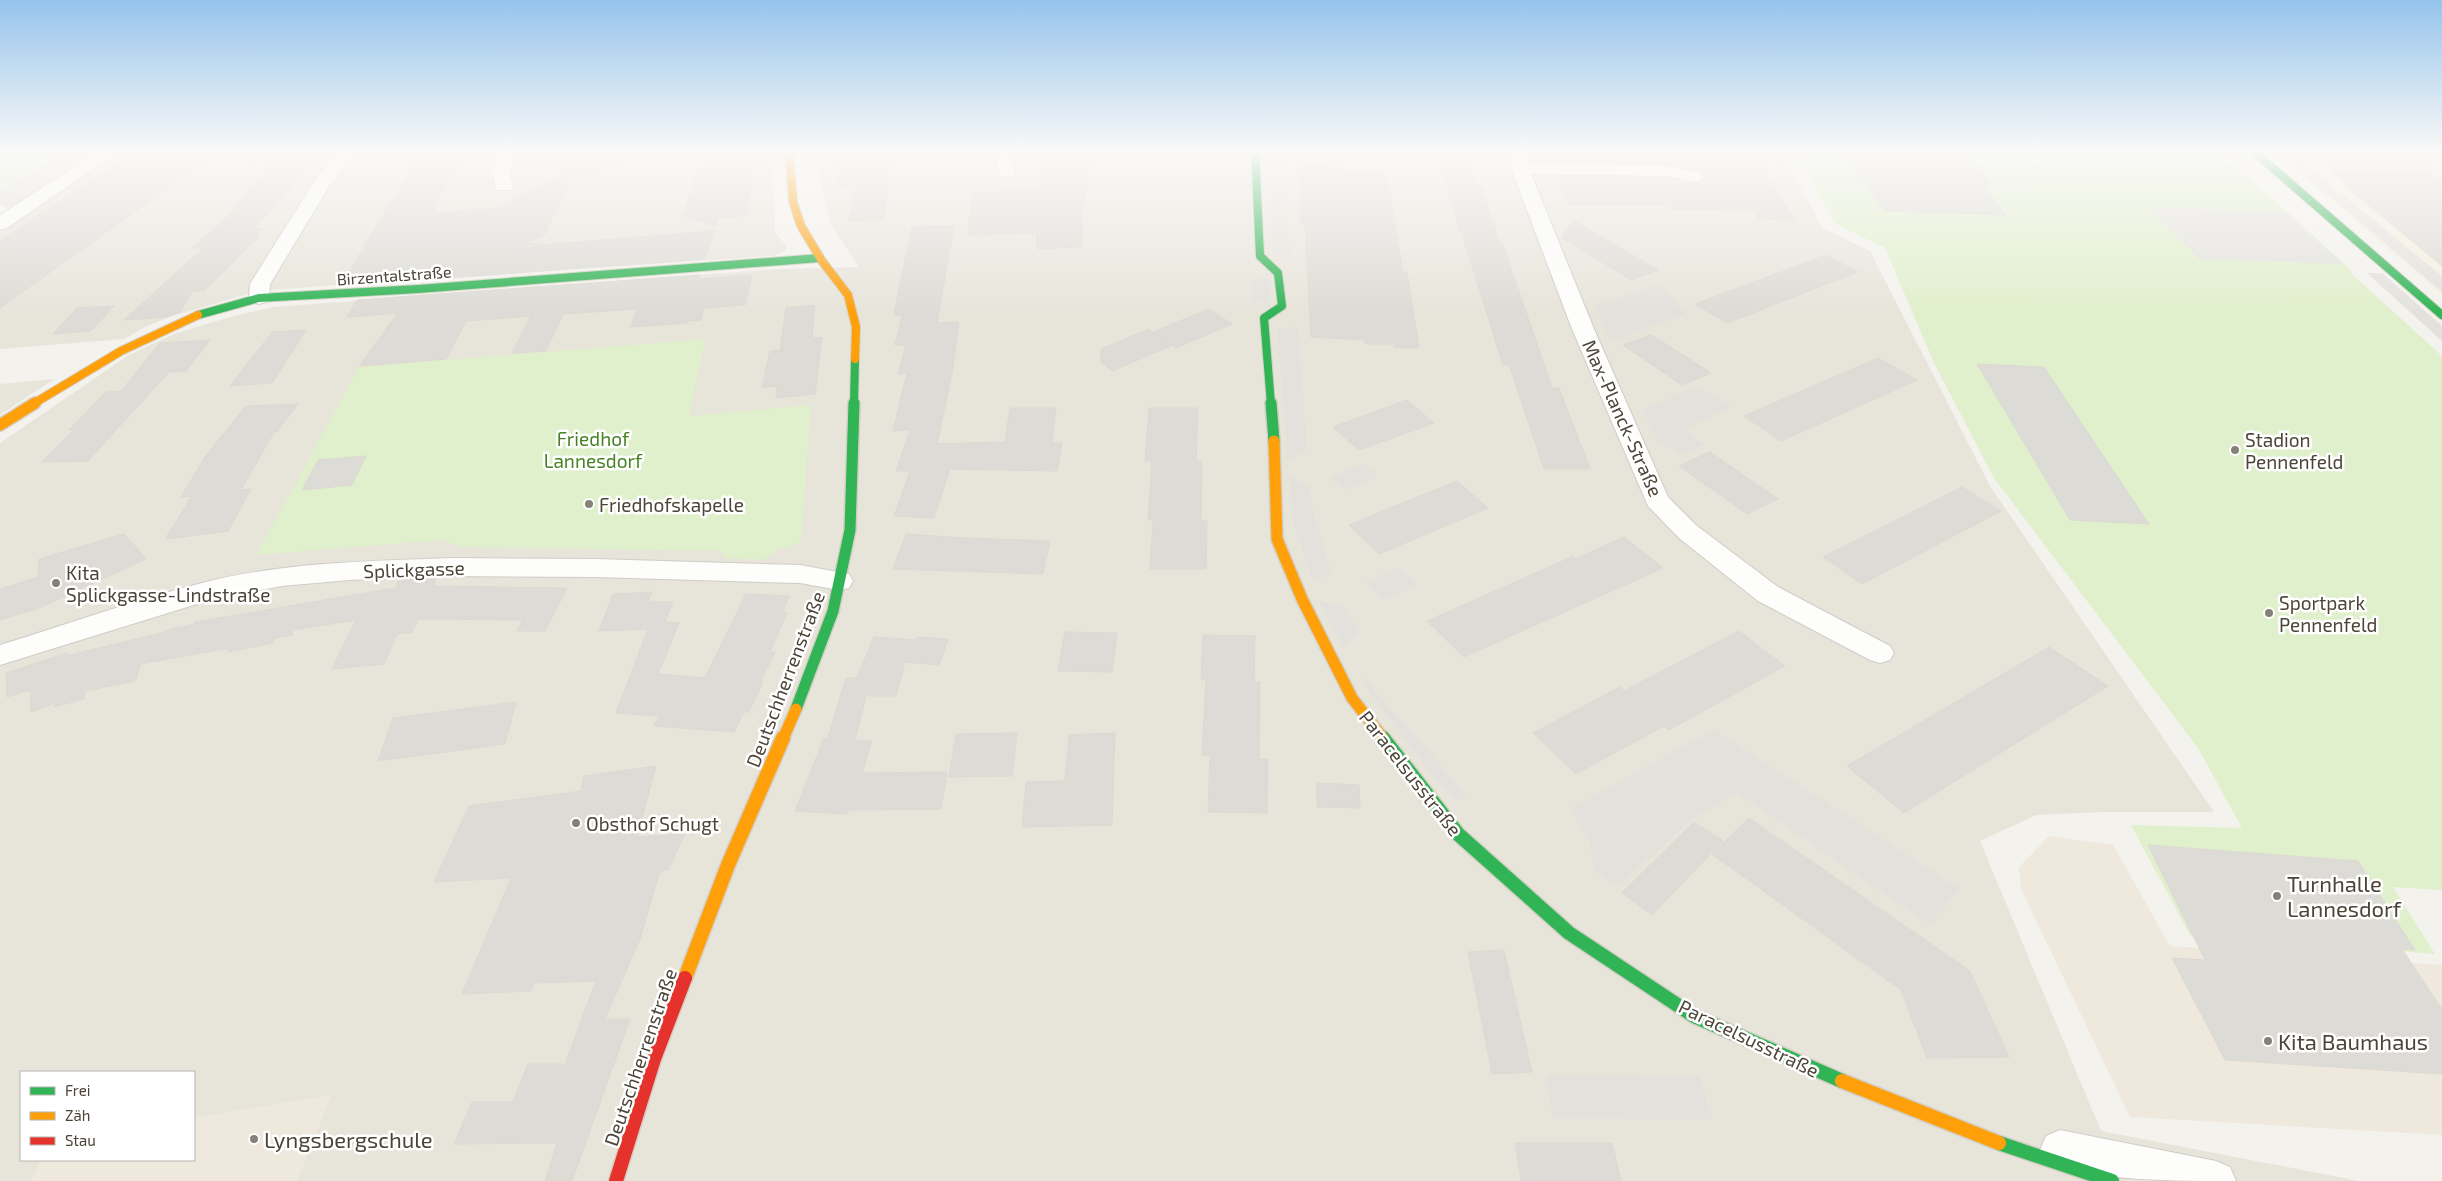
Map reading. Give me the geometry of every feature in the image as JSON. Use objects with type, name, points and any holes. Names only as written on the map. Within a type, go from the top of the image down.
[{"type":"street","points":[[0,224],[29,205]]},
{"type":"street","points":[[259,298],[260,284],[308,205]]},
{"type":"street","name":"Deutschherrenstraße","points":[[616,1181],[654,1059],[728,864],[794,717],[833,611],[850,530],[856,327],[848,295],[820,258],[801,226],[794,205]]},
{"type":"street","name":"Paracelsusstraße","points":[[1258,205],[1260,256],[1278,273],[1282,306],[1264,318],[1276,470],[1278,539],[1302,600],[1352,698],[1458,834],[1569,933],[1694,1016],[1822,1073],[1973,1134],[2112,1181]]},
{"type":"street","name":"Max-Planck-Straße","points":[[1536,205],[1586,337],[1657,500],[1688,532],[1768,594],[1880,653]]},
{"type":"street","points":[[2315,205],[2442,315]]},
{"type":"street","name":"Birzentalstraße","points":[[0,425],[74,377],[153,333],[198,315],[259,298],[289,298],[418,289],[820,258]]},
{"type":"street","name":"Splickgasse","points":[[0,655],[211,590],[282,577],[349,571],[451,567],[595,568],[800,574],[839,581]]},
{"type":"street","name":"Paracelsusstraße","points":[[1973,1134],[2216,1181]]},
{"type":"shaded area","points":[[2,205],[19,205],[12,210]]},
{"type":"shaded area","points":[[41,205],[774,205],[775,232],[787,247],[784,252],[772,256],[622,266],[619,263],[258,291],[173,316],[147,326],[124,339],[0,349],[0,232]]},
{"type":"shaded area","points":[[826,205],[1810,205],[1822,228],[1870,251],[1990,486],[2214,812],[2103,812],[2036,815],[1980,841],[2101,1131],[2359,1181],[0,1181],[0,443],[129,355],[174,334],[230,317],[274,307],[777,269],[859,267],[831,225]]},
{"type":"shaded area","points":[[1269,205],[1286,205],[1291,255],[1273,254]]},
{"type":"shaded area","points":[[2336,205],[2442,205],[2442,295]]},
{"type":"shaded area","points":[[2340,205],[2355,205],[2442,276],[2442,292]]},
{"type":"shaded area","points":[[2149,207],[2285,211],[2343,264],[2199,259]]},
{"type":"shaded area","points":[[2367,273],[2382,273],[2442,326],[2442,341]]},
{"type":"shaded area","points":[[1252,279],[1269,279],[1270,301],[1252,301]]},
{"type":"shaded area","points":[[1661,284],[1685,314],[1611,341],[1594,305]]},
{"type":"shaded area","points":[[1298,327],[1307,449],[1287,460],[1278,328]]},
{"type":"shaded area","points":[[54,379],[0,415],[0,384]]},
{"type":"shaded area","points":[[1697,386],[1731,407],[1684,430],[1704,444],[1680,455],[1659,441],[1642,411]]},
{"type":"shaded area","points":[[1364,464],[1378,476],[1344,490],[1330,477]]},
{"type":"shaded area","points":[[1289,476],[1310,488],[1314,516],[1331,572],[1313,582],[1294,524]]},
{"type":"shaded area","points":[[1399,567],[1418,585],[1384,600],[1365,583]]},
{"type":"shaded area","points":[[1319,601],[1345,608],[1360,633],[1343,647]]},
{"type":"shaded area","points":[[1356,669],[1467,796],[1457,801],[1436,780],[1377,703]]},
{"type":"shaded area","points":[[1713,730],[1960,889],[1929,924],[1737,793],[1693,819],[1618,886],[1595,871],[1589,840],[1570,809]]},
{"type":"shaded area","name":"Kita Baumhaus","points":[[2049,836],[2113,845],[2170,946],[2442,965],[2442,1135],[2130,1117],[2021,889],[2019,867]]},
{"type":"shaded area","points":[[1546,1075],[1700,1076],[1712,1120],[1553,1118]]},
{"type":"shaded area","name":"Lyngsbergschule","points":[[331,1095],[297,1181],[31,1181],[41,1161],[195,1161],[195,1118]]},
{"type":"green space","name":"Sportpark Pennenfeld","points":[[1824,205],[2279,205],[2442,356],[2442,890],[2393,887],[2435,954],[2190,935],[2131,825],[2242,828],[2198,748],[1994,478],[1935,365],[1885,248],[1834,223]]},
{"type":"green space","name":"Friedhof Lannesdorf","points":[[705,339],[689,416],[811,405],[801,542],[776,551],[763,560],[725,558],[721,551],[462,547],[443,540],[256,555],[359,367]]},
{"type":"building","points":[[54,205],[145,205],[0,308],[0,241]]},
{"type":"building","points":[[236,205],[276,205],[252,229],[263,229],[255,236],[260,236],[204,291],[193,291],[180,312],[167,317],[124,320],[203,248],[192,248],[238,207],[234,207]]},
{"type":"building","points":[[389,205],[437,205],[432,213],[498,208],[504,205],[558,205],[545,234],[524,244],[540,243],[539,245],[714,231],[705,259],[368,284],[371,279],[345,278]]},
{"type":"building","points":[[686,205],[748,205],[746,216],[718,218],[716,227],[683,216]]},
{"type":"building","points":[[852,205],[886,205],[884,219],[849,221]]},
{"type":"building","points":[[971,205],[1082,205],[1082,247],[1036,249],[1037,233],[968,235]]},
{"type":"building","points":[[1300,205],[1392,205],[1403,272],[1407,272],[1419,348],[1394,348],[1394,344],[1366,344],[1365,340],[1311,337],[1305,224],[1301,224]]},
{"type":"building","points":[[1453,205],[1487,205],[1499,242],[1502,242],[1552,388],[1559,388],[1590,469],[1544,469],[1509,365],[1503,365]]},
{"type":"building","points":[[1670,205],[1785,205],[1795,220],[1759,219],[1753,210],[1672,209]]},
{"type":"building","points":[[1880,205],[1998,205],[2006,215],[1884,211]]},
{"type":"building","points":[[2368,205],[2442,205],[2442,266]]},
{"type":"building","points":[[1573,220],[1658,270],[1631,280],[1562,238]]},
{"type":"building","points":[[954,226],[937,323],[959,322],[952,373],[937,444],[1005,442],[1010,408],[1056,408],[1052,443],[1062,443],[1057,471],[950,469],[934,518],[894,516],[910,471],[896,471],[910,430],[893,431],[907,373],[898,374],[906,345],[895,345],[902,315],[894,315],[899,288],[912,227]]},
{"type":"building","points":[[1826,255],[1858,272],[1727,323],[1695,304]]},
{"type":"building","points":[[700,275],[698,279],[752,275],[745,305],[704,308],[701,320],[688,321],[687,323],[631,327],[637,309],[563,314],[546,351],[512,353],[531,316],[466,321],[446,359],[359,366],[398,313],[347,317],[357,300]]},
{"type":"building","points":[[815,305],[812,338],[822,337],[815,394],[776,398],[777,386],[762,388],[770,351],[780,350],[786,308]]},
{"type":"building","points":[[114,306],[91,331],[53,334],[77,308]]},
{"type":"building","points":[[1209,309],[1232,324],[1176,348],[1153,332]]},
{"type":"building","points":[[1149,329],[1171,346],[1112,371],[1101,362],[1101,349]]},
{"type":"building","points":[[306,330],[272,383],[230,386],[272,332]]},
{"type":"building","points":[[1651,335],[1711,373],[1682,385],[1623,345]]},
{"type":"building","points":[[210,340],[186,371],[169,372],[88,461],[42,462],[74,430],[69,430],[106,392],[121,391],[160,343]]},
{"type":"building","points":[[1878,358],[1917,380],[1781,441],[1744,416]]},
{"type":"building","points":[[1977,364],[2044,367],[2149,524],[2070,520]]},
{"type":"building","points":[[1407,400],[1434,423],[1359,450],[1333,427]]},
{"type":"building","points":[[298,404],[277,432],[274,432],[241,490],[251,489],[228,531],[165,539],[192,496],[181,497],[205,457],[246,406]]},
{"type":"building","points":[[1149,408],[1198,408],[1196,461],[1202,461],[1201,520],[1207,521],[1206,569],[1150,569],[1153,520],[1148,520],[1152,461],[1145,461]]},
{"type":"building","points":[[1710,452],[1778,499],[1747,514],[1679,466]]},
{"type":"building","points":[[366,456],[352,485],[302,490],[318,460]]},
{"type":"building","points":[[1457,481],[1488,508],[1379,554],[1349,525]]},
{"type":"building","points":[[1962,487],[2001,511],[1862,584],[1823,557]]},
{"type":"building","name":"Kita Splickgasse-Lindstraße","points":[[124,534],[146,559],[37,609],[0,620],[0,589],[38,577],[39,559]]},
{"type":"building","points":[[906,534],[1050,541],[1043,574],[893,569]]},
{"type":"building","points":[[1624,537],[1663,568],[1464,657],[1427,621],[1574,556],[1575,559]]},
{"type":"building","points":[[436,578],[433,586],[567,588],[545,631],[517,631],[523,620],[418,619],[412,632],[397,634],[384,664],[332,669],[356,620],[293,630],[292,635],[275,638],[273,643],[228,652],[229,648],[141,664],[135,681],[85,691],[84,699],[54,707],[55,703],[31,712],[30,690],[7,697],[6,673],[67,653],[66,656],[169,631],[170,629],[195,624],[195,622],[395,588],[399,580]]},
{"type":"building","points":[[652,592],[648,602],[673,602],[665,622],[679,623],[658,674],[705,678],[746,594],[789,596],[782,613],[787,613],[770,652],[775,652],[761,681],[763,682],[749,712],[744,712],[734,732],[654,726],[659,716],[616,713],[648,629],[599,631],[613,594]]},
{"type":"building","points":[[1739,631],[1785,666],[1669,730],[1664,726],[1576,774],[1533,733],[1620,687],[1624,691]]},
{"type":"building","points":[[1065,632],[1117,633],[1112,672],[1058,671]]},
{"type":"building","points":[[1203,635],[1255,636],[1254,682],[1260,682],[1259,759],[1268,759],[1267,813],[1208,812],[1210,756],[1202,755],[1206,680],[1201,679]]},
{"type":"building","points":[[874,637],[916,640],[917,637],[948,639],[939,665],[905,662],[896,696],[866,696],[855,740],[872,741],[862,773],[947,772],[941,809],[849,810],[847,814],[795,811],[824,738],[828,738],[846,678],[857,678]]},
{"type":"building","points":[[2049,647],[2108,686],[1904,813],[1847,766]]},
{"type":"building","points":[[516,702],[505,744],[378,761],[393,718]]},
{"type":"building","points":[[1017,733],[1012,776],[949,777],[956,734]]},
{"type":"building","points":[[1115,733],[1112,825],[1022,827],[1026,782],[1065,781],[1069,735]]},
{"type":"building","points":[[656,766],[637,837],[685,834],[668,870],[660,871],[640,939],[605,1019],[630,1019],[572,1181],[545,1181],[557,1143],[454,1144],[472,1102],[513,1102],[528,1064],[565,1064],[596,981],[534,983],[531,991],[462,994],[511,878],[434,882],[469,806],[581,791],[584,776]]},
{"type":"building","points":[[1317,783],[1359,785],[1360,808],[1317,807]]},
{"type":"building","points":[[1749,818],[1970,971],[2009,1057],[1927,1058],[1901,990],[1712,854]]},
{"type":"building","points":[[1694,822],[1723,841],[1652,915],[1622,893]]},
{"type":"building","points":[[2148,845],[2358,861],[2415,950],[2402,949],[2442,1009],[2442,1074],[2225,1060],[2172,958],[2205,960]]},
{"type":"building","points":[[1504,950],[1532,1072],[1492,1074],[1468,952]]},
{"type":"building","points":[[1515,1143],[1612,1143],[1621,1181],[1521,1181]]},
{"type":"traffic: fast","points":[[1258,205],[1260,256],[1278,273],[1282,306],[1264,318],[1274,441]]},
{"type":"traffic: fast","points":[[2315,205],[2442,315]]},
{"type":"traffic: fast","points":[[198,315],[259,298],[418,289],[820,258]]},
{"type":"traffic: fast","points":[[796,709],[833,611],[850,530],[855,359]]},
{"type":"traffic: fast","points":[[1383,738],[1458,834],[1569,933],[1694,1016],[1842,1081]]},
{"type":"traffic: fast","points":[[1999,1143],[2112,1181]]},
{"type":"traffic: slow","points":[[794,205],[801,226],[822,261],[848,295],[856,327],[855,359]]},
{"type":"traffic: slow","points":[[0,425],[121,351],[198,315]]},
{"type":"traffic: slow","points":[[1274,441],[1277,539],[1302,599],[1352,698],[1383,738]]},
{"type":"traffic: slow","points":[[685,978],[728,865],[796,709]]},
{"type":"traffic: slow","points":[[1842,1081],[1999,1143]]},
{"type":"traffic: jam","points":[[616,1181],[654,1059],[685,978]]},
{"type":"place","name":"Stadion Pennenfeld","points":[[2235,450]]},
{"type":"place","name":"Friedhofskapelle","points":[[589,504]]},
{"type":"place","name":"Kita Splickgasse-Lindstraße","points":[[56,583]]},
{"type":"place","name":"Sportpark Pennenfeld","points":[[2269,613]]},
{"type":"place","name":"Obsthof Schugt","points":[[576,823]]},
{"type":"place","name":"Turnhalle Lannesdorf","points":[[2277,896]]},
{"type":"place","name":"Kita Baumhaus","points":[[2268,1041]]},
{"type":"place","name":"Lyngsbergschule","points":[[254,1139]]}]
